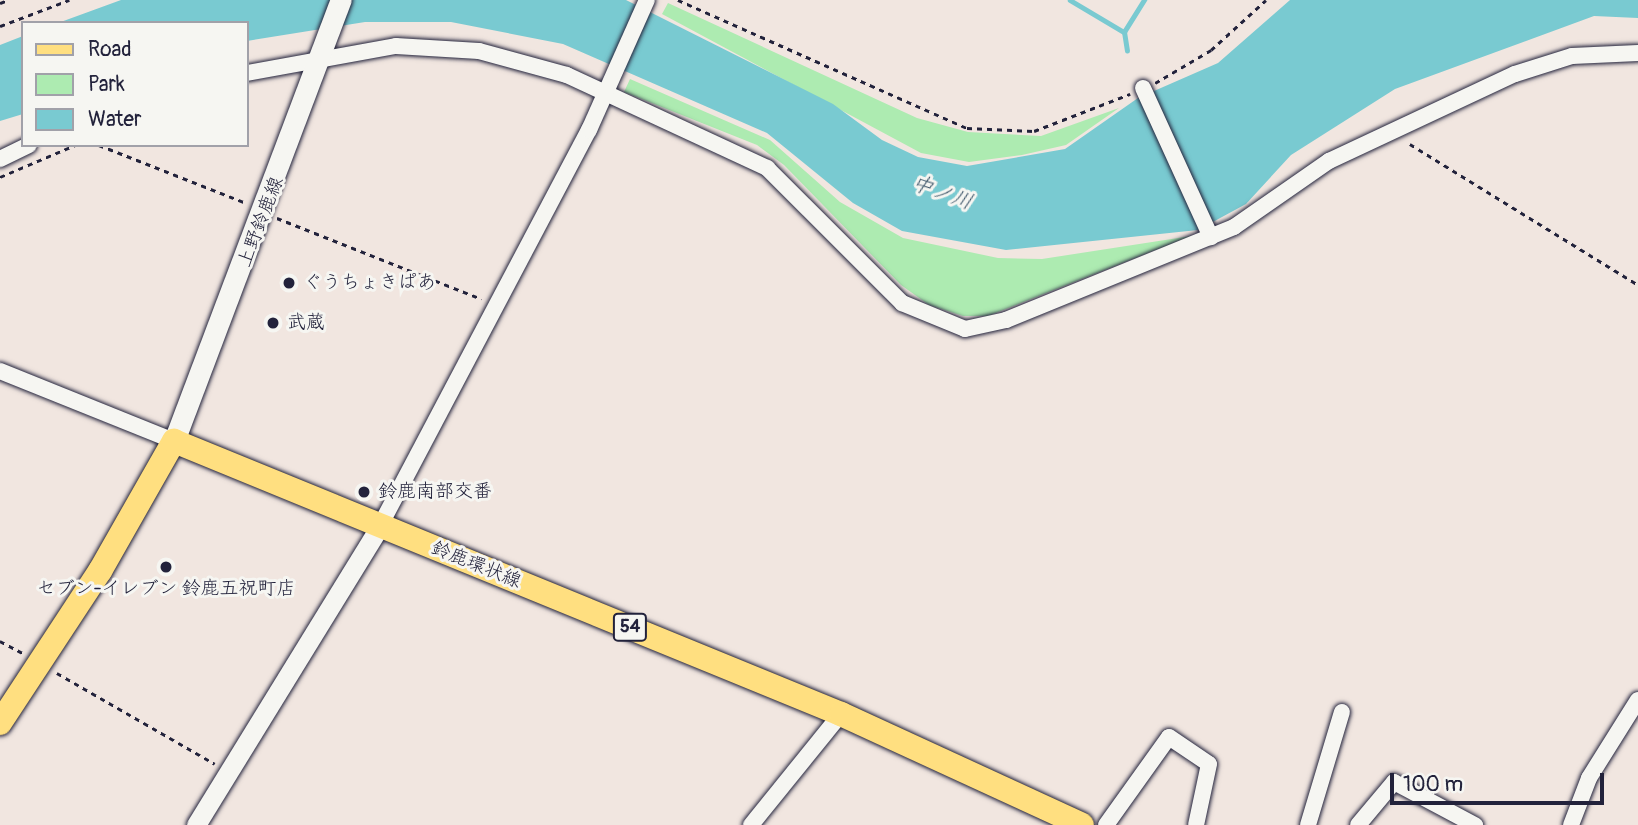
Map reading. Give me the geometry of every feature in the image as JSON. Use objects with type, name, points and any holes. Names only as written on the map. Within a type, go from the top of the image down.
[{"type":"main road","name":"上野鈴鹿線","points":[[174,441],[265,212],[341,0]]},
{"type":"main road","name":"鈴鹿環状線","points":[[174,441],[841,714],[1082,825]]},
{"type":"main road","points":[[0,723],[42,664],[174,441]]},
{"type":"street","points":[[196,825],[380,526],[494,304],[540,222],[647,0]]},
{"type":"street","points":[[248,72],[321,55],[396,46],[479,51],[604,89],[767,168],[891,294],[948,326],[982,328],[1211,237],[1255,215],[1329,161],[1516,74],[1572,56],[1638,53]]},
{"type":"street","points":[[1143,88],[1211,237]]},
{"type":"street","points":[[0,159],[25,147]]},
{"type":"street","points":[[0,371],[174,441]]},
{"type":"street","points":[[1574,824],[1589,778],[1638,700]]},
{"type":"street","points":[[1308,825],[1342,712]]},
{"type":"street","points":[[751,825],[841,714]]},
{"type":"street","points":[[1106,825],[1169,737],[1209,764],[1196,825]]},
{"type":"street","points":[[1358,825],[1394,782],[1475,825]]},
{"type":"path","points":[[0,3],[8,0]]},
{"type":"path","points":[[0,26],[69,0]]},
{"type":"path","points":[[677,0],[967,128],[1034,131],[1143,88],[1211,50],[1266,0]]},
{"type":"path","points":[[1410,144],[1638,285]]},
{"type":"path","points":[[0,177],[70,147]]},
{"type":"path","points":[[104,147],[494,304]]},
{"type":"path","points":[[0,641],[230,772]]},
{"type":"green space","points":[[668,3],[917,118],[968,132],[1041,136],[1119,108],[1066,145],[1022,155],[969,162],[921,153],[662,14]]},
{"type":"green space","points":[[630,79],[770,140],[840,202],[903,238],[998,258],[1042,259],[1191,236],[988,316],[963,316],[929,305],[901,285],[784,165],[757,145],[624,92]]},
{"type":"water","name":"中ノ川","points":[[121,0],[626,0],[833,104],[882,140],[918,157],[967,166],[1065,149],[1138,98],[1218,63],[1290,0],[1638,0],[1638,18],[1594,16],[1395,89],[1291,155],[1246,204],[1198,230],[1006,250],[902,231],[853,203],[767,133],[563,44],[451,22],[365,22],[248,41],[248,21],[63,21]]},
{"type":"water","points":[[21,37],[21,115],[0,121],[0,45]]},
{"type":"waterway","points":[[1070,0],[1124,32]]},
{"type":"waterway","points":[[1127,51],[1124,32],[1144,0]]},
{"type":"place","name":"ぐうちょきぱあ","points":[[289,283]]},
{"type":"place","name":"武蔵","points":[[273,323]]},
{"type":"place","name":"鈴鹿南部交番","points":[[364,492]]},
{"type":"place","name":"セブン-イレブン 鈴鹿五祝町店","points":[[166,567]]}]
